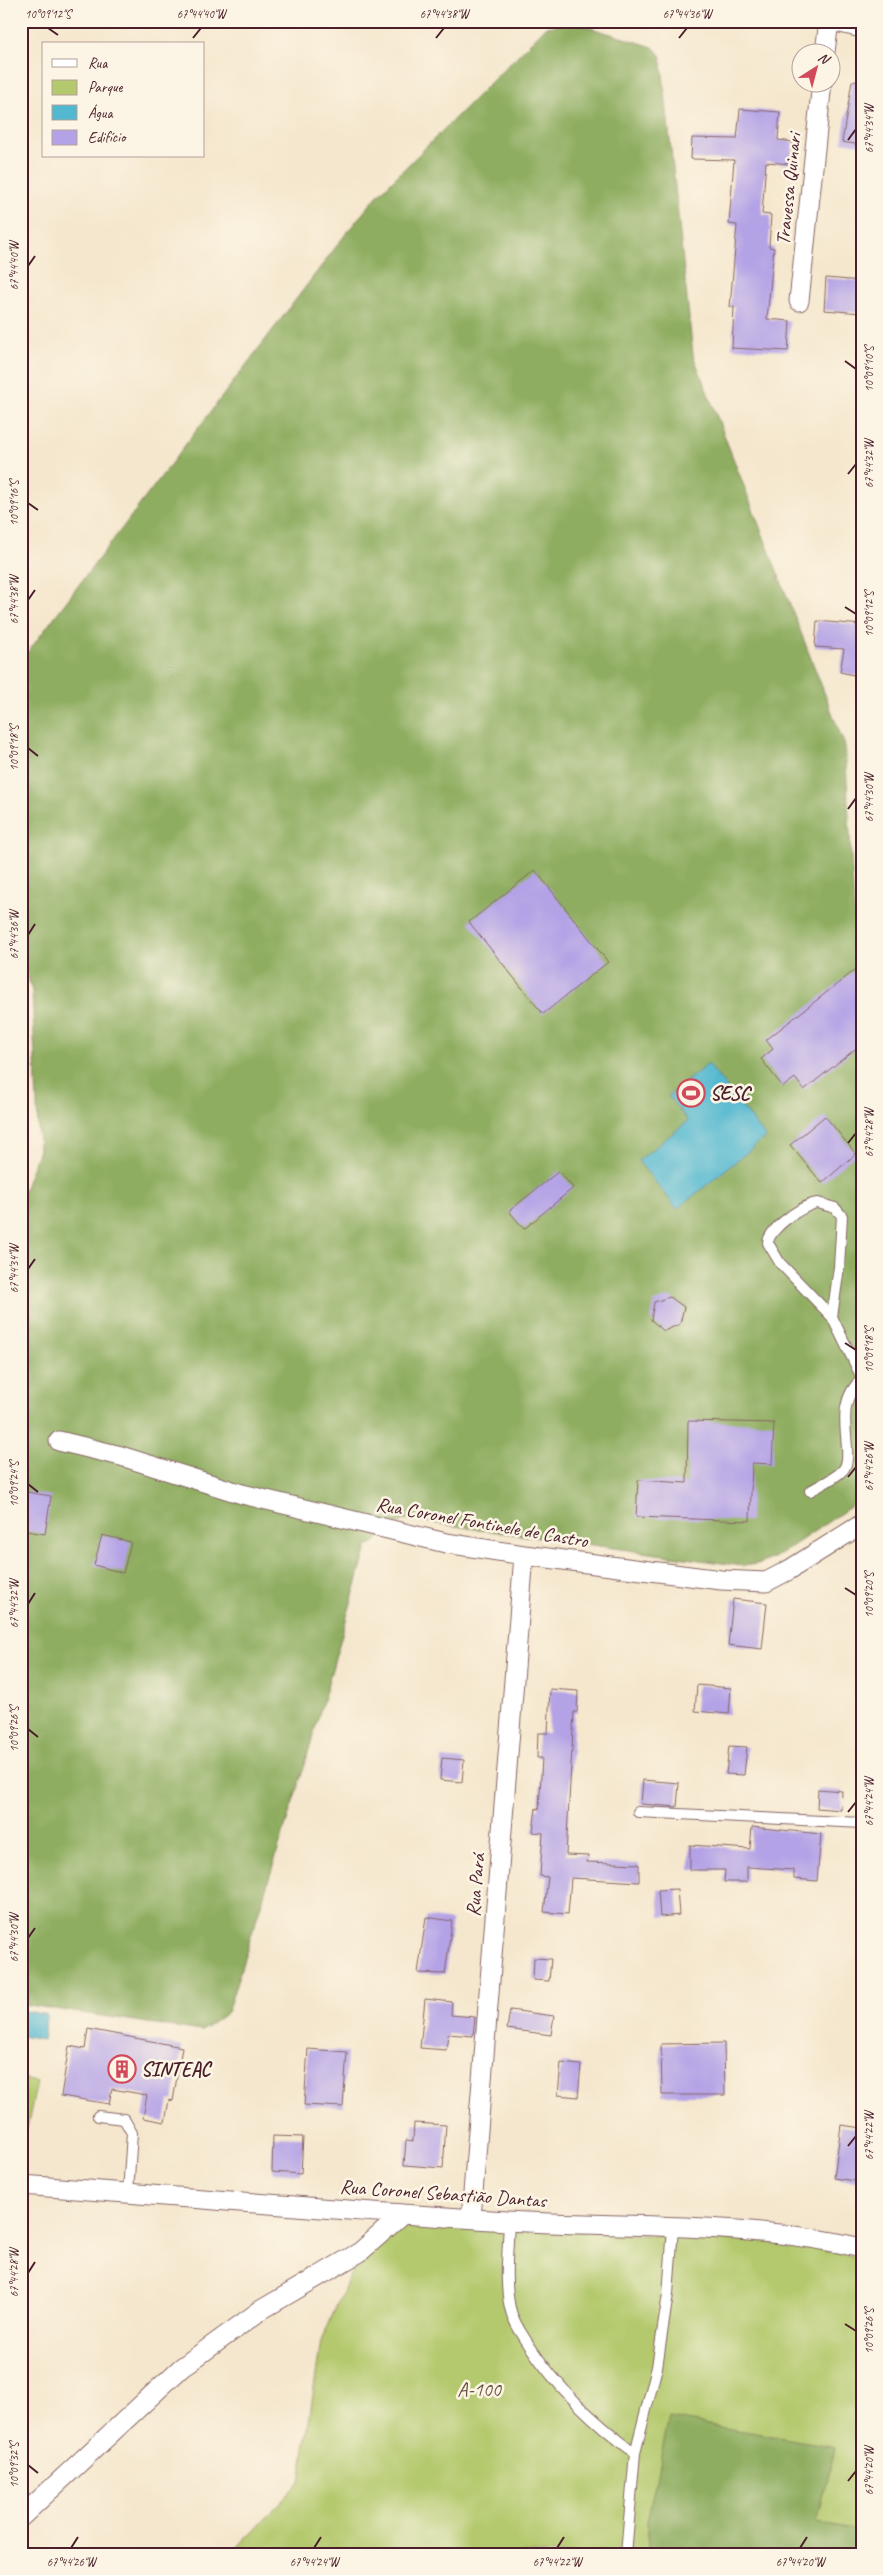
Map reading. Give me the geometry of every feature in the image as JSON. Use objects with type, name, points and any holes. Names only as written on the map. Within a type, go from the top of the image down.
[{"type":"street","points":[[827,42],[830,21],[862,28]]},
{"type":"street","name":"Travessa Quinari","points":[[798,301],[821,92]]},
{"type":"street","name":"Rua Coronel Fontinele de Castro","points":[[59,1441],[121,1456],[242,1494],[446,1543],[524,1556],[755,1583],[766,1582],[789,1570],[862,1524]]},
{"type":"street","name":"Rua Pará","points":[[471,2218],[524,1556]]},
{"type":"street","name":"Rua Coronel Sebastião Dantas","points":[[21,2185],[508,2221],[793,2235],[862,2248]]},
{"type":"street","points":[[21,2517],[181,2368],[261,2310],[360,2252],[403,2214]]},
{"type":"lane","points":[[810,1491],[843,1470],[848,1459],[844,1438],[846,1406],[852,1389],[862,1378],[832,1317],[780,1263],[768,1242],[769,1236],[776,1229],[803,1207],[811,1204],[834,1208],[842,1216],[839,1267],[832,1317]]},
{"type":"lane","points":[[638,1812],[862,1823]]},
{"type":"lane","points":[[98,2116],[124,2119],[132,2133],[128,2193]]},
{"type":"lane","points":[[508,2221],[506,2286],[511,2311],[518,2327],[540,2362],[566,2394],[594,2422],[635,2453]]},
{"type":"lane","points":[[626,2554],[635,2453],[657,2367],[668,2294],[673,2228]]},
{"type":"green space","points":[[575,23],[653,47],[661,56],[693,355],[845,746],[862,1053],[862,1499],[776,1557],[762,1563],[743,1566],[405,1519],[367,1547],[304,1767],[227,2013],[202,2031],[21,2004],[21,1198],[39,1150],[32,991],[21,951],[21,661],[348,231],[378,195],[546,27]]},
{"type":"green space","points":[[21,2079],[37,2082],[22,2150],[21,2149]]},
{"type":"green space","name":"A-100","points":[[406,2221],[802,2245],[862,2258],[862,2531],[817,2522],[835,2447],[647,2522],[650,2554],[231,2554],[300,2482],[321,2341],[355,2264]]},
{"type":"green space","points":[[669,2418],[835,2447],[817,2522],[862,2531],[862,2554],[650,2554],[647,2522]]},
{"type":"water","points":[[708,1064],[766,1137],[677,1209],[638,1161],[688,1121],[668,1096]]},
{"type":"water","points":[[21,2010],[47,2015],[43,2040],[21,2036]]},
{"type":"building","points":[[852,81],[862,82],[862,145],[842,142]]},
{"type":"building","points":[[740,109],[780,112],[778,140],[793,142],[791,164],[766,162],[762,214],[771,215],[769,247],[774,248],[767,319],[790,321],[788,351],[732,348],[734,307],[730,307],[737,225],[729,224],[734,160],[691,159],[692,138],[737,139]]},
{"type":"building","points":[[826,278],[862,281],[862,313],[824,310]]},
{"type":"building","points":[[817,621],[862,625],[862,656],[858,676],[840,672],[844,649],[815,647]]},
{"type":"building","points":[[535,870],[608,962],[543,1014],[469,922]]},
{"type":"building","points":[[855,970],[859,1046],[804,1090],[795,1078],[783,1087],[761,1059],[773,1049],[766,1040]]},
{"type":"building","name":"SESC","points":[[825,1116],[856,1154],[822,1183],[790,1145]]},
{"type":"building","points":[[559,1171],[573,1188],[524,1229],[509,1211]]},
{"type":"building","points":[[670,1297],[684,1307],[680,1324],[664,1331],[651,1320],[654,1302]]},
{"type":"building","points":[[688,1421],[774,1423],[772,1464],[752,1463],[750,1521],[636,1517],[638,1480],[687,1483]]},
{"type":"building","points":[[21,1491],[51,1496],[45,1534],[21,1530]]},
{"type":"building","points":[[102,1535],[131,1542],[123,1573],[94,1565]]},
{"type":"building","points":[[733,1599],[767,1603],[762,1649],[728,1645]]},
{"type":"building","points":[[697,1685],[731,1688],[729,1714],[695,1711]]},
{"type":"building","points":[[550,1689],[578,1691],[577,1712],[574,1712],[566,1855],[588,1856],[587,1862],[639,1864],[639,1882],[571,1878],[568,1914],[544,1912],[548,1877],[540,1876],[543,1833],[533,1832],[536,1808],[539,1809],[542,1758],[537,1758],[538,1733],[548,1733]]},
{"type":"building","points":[[729,1746],[747,1747],[744,1775],[726,1774]]},
{"type":"building","points":[[442,1758],[464,1760],[462,1782],[440,1780]]},
{"type":"building","points":[[643,1780],[679,1783],[677,1807],[641,1804]]},
{"type":"building","points":[[818,1789],[842,1791],[841,1810],[817,1808]]},
{"type":"building","points":[[752,1827],[821,1834],[817,1881],[794,1879],[794,1870],[747,1867],[747,1882],[724,1882],[725,1870],[690,1870],[690,1845],[750,1849]]},
{"type":"building","points":[[677,1889],[679,1915],[660,1917],[658,1890]]},
{"type":"building","points":[[426,1917],[452,1921],[445,1974],[418,1973]]},
{"type":"building","points":[[534,1958],[551,1959],[549,1981],[533,1980]]},
{"type":"building","points":[[425,1999],[452,2002],[451,2015],[475,2017],[473,2036],[448,2034],[446,2050],[420,2048]]},
{"type":"building","points":[[510,2010],[554,2016],[551,2035],[507,2029]]},
{"type":"building","name":"SINTEAC","points":[[88,2029],[182,2047],[173,2101],[169,2100],[165,2122],[143,2118],[147,2095],[112,2089],[109,2104],[61,2096],[69,2046],[85,2049]]},
{"type":"building","points":[[724,2043],[725,2095],[662,2095],[661,2044]]},
{"type":"building","points":[[308,2049],[347,2052],[343,2107],[304,2105]]},
{"type":"building","points":[[561,2063],[581,2065],[578,2097],[558,2095]]},
{"type":"building","points":[[414,2123],[446,2125],[443,2168],[404,2165],[406,2140],[413,2141]]},
{"type":"building","points":[[841,2125],[862,2128],[862,2182],[834,2178]]},
{"type":"building","points":[[273,2136],[303,2137],[301,2174],[272,2172]]},
{"type":"place","name":"SESC","points":[[691,1093]]},
{"type":"place","name":"SINTEAC","points":[[122,2069]]}]
